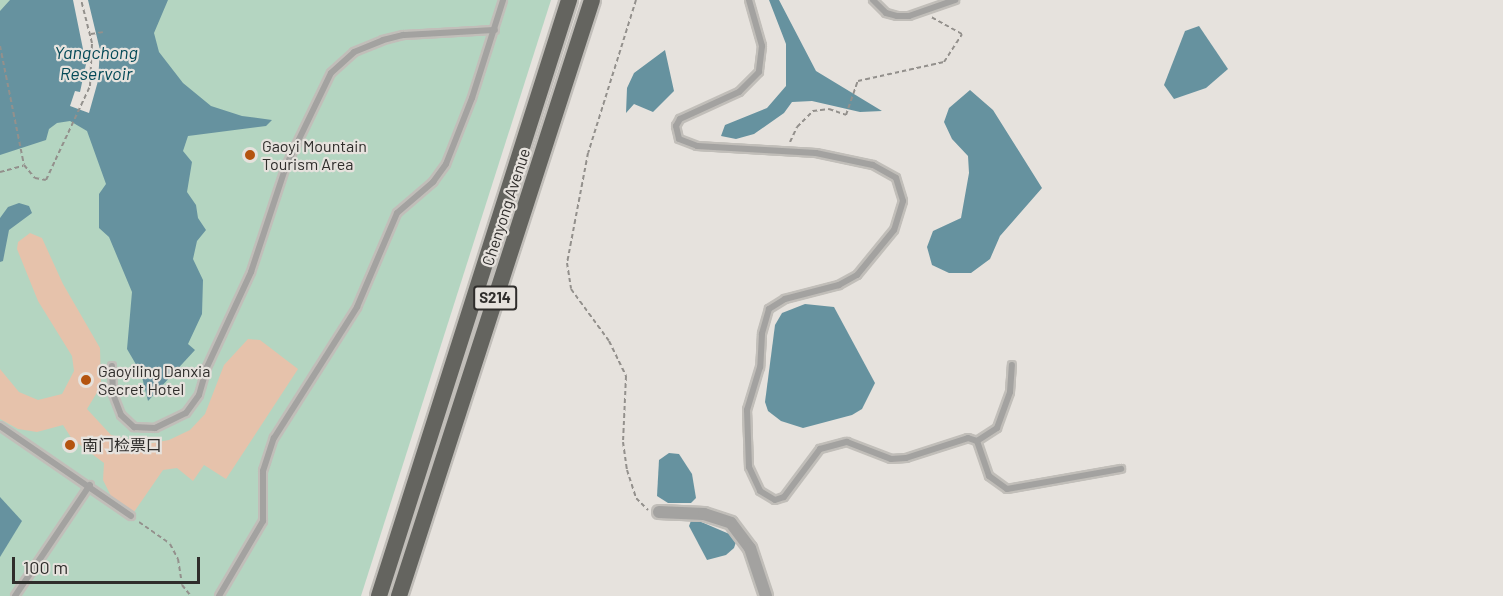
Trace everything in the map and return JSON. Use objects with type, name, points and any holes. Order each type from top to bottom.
[{"type":"highway","name":"Chenyong Avenue","points":[[379,596],[568,0]]},
{"type":"highway","name":"Chenyong Avenue","points":[[399,596],[592,0]]},
{"type":"street","points":[[659,512],[704,514],[731,524],[750,548],[766,596]]},
{"type":"lane","points":[[219,596],[263,521],[263,471],[274,438],[357,307],[397,213],[433,182],[446,164],[495,30],[503,0]]},
{"type":"lane","points":[[749,0],[762,46],[759,72],[739,92],[686,115],[676,126],[679,139],[697,146],[816,153],[887,171],[896,178],[903,201],[894,230],[857,275],[839,285],[785,299],[769,309],[762,334],[760,367],[747,410],[747,443],[753,482],[767,497],[784,497],[815,455],[834,443],[847,442],[891,459],[906,458],[961,438],[977,441],[997,428],[1010,392],[1012,365]]},
{"type":"lane","points":[[873,0],[886,13],[897,16],[925,11],[955,0]]},
{"type":"lane","points":[[112,366],[113,394],[121,415],[134,427],[155,428],[186,413],[200,395],[207,367],[251,272],[286,166],[331,73],[354,52],[383,40],[403,35],[495,30]]},
{"type":"lane","points":[[0,426],[90,485],[131,516]]},
{"type":"lane","points":[[977,441],[984,470],[994,482],[1007,489],[1121,469]]},
{"type":"lane","points":[[15,596],[90,485]]},
{"type":"path","points":[[0,46],[24,165],[35,178],[46,180],[77,120],[93,65],[90,35],[81,0]]},
{"type":"path","points":[[636,0],[588,153],[567,270],[571,289],[609,342],[626,376],[622,442],[631,487],[642,507],[659,512]]},
{"type":"path","points":[[786,150],[797,127],[813,111],[822,108],[846,115],[858,81],[944,62],[962,34],[938,23],[925,11]]},
{"type":"path","points":[[90,35],[103,32]]},
{"type":"path","points":[[0,172],[24,165]]},
{"type":"path","points":[[131,516],[170,543],[178,559],[182,585],[191,596]]},
{"type":"green space","name":"Gaoyi Mountain Tourism Area","points":[[0,0],[551,0],[361,596],[0,596]]},
{"type":"water","name":"Yangchong Reservoir","points":[[10,0],[168,0],[154,33],[159,52],[183,83],[211,106],[242,116],[272,120],[266,126],[188,136],[183,151],[192,162],[187,192],[196,205],[198,218],[206,230],[197,241],[193,259],[203,280],[202,314],[188,344],[195,350],[148,401],[141,373],[127,349],[132,292],[109,237],[99,228],[99,194],[106,184],[87,131],[70,121],[57,123],[49,129],[46,140],[0,155],[0,11]]},
{"type":"water","points":[[769,0],[779,0],[816,71],[882,111],[860,112],[812,101],[792,102],[784,113],[754,134],[736,139],[721,136],[725,125],[767,108],[786,86],[786,44]]},
{"type":"water","points":[[1199,26],[1228,69],[1206,88],[1174,99],[1164,85],[1185,31]]},
{"type":"water","points":[[665,50],[674,91],[653,112],[634,104],[626,113],[627,88],[634,73]]},
{"type":"water","points":[[970,90],[993,110],[1042,188],[1000,236],[990,259],[971,273],[949,273],[932,265],[927,247],[933,231],[961,218],[969,173],[968,156],[952,139],[944,122],[949,108]]},
{"type":"water","points":[[19,203],[29,206],[32,213],[9,230],[3,261],[0,262],[0,218],[8,207]]},
{"type":"water","points":[[805,304],[834,307],[875,383],[862,409],[852,415],[803,428],[781,421],[768,411],[765,402],[775,325],[782,313]]},
{"type":"water","points":[[669,453],[679,454],[692,474],[696,498],[691,503],[668,503],[657,496],[659,460]]},
{"type":"water","points":[[0,497],[22,521],[0,557]]},
{"type":"water","points":[[692,518],[734,536],[737,539],[734,548],[726,555],[707,560],[689,526]]},
{"type":"pier","points":[[73,0],[88,0],[100,50],[98,81],[89,113],[70,106],[75,91],[80,92],[86,64]]},
{"type":"building","points":[[30,233],[42,238],[63,284],[100,348],[101,386],[87,409],[111,435],[147,444],[169,440],[190,430],[205,414],[224,365],[248,339],[260,340],[298,369],[226,479],[204,465],[193,481],[177,468],[163,470],[134,512],[111,496],[103,480],[104,463],[72,439],[63,425],[37,432],[18,429],[0,419],[0,369],[19,392],[38,400],[62,394],[74,371],[72,356],[38,301],[17,249],[18,242]]},
{"type":"place","name":"Gaoyi Mountain Tourism Area","points":[[250,155]]},
{"type":"place","name":"Gaoyiling Danxia Secret Hotel","points":[[86,380]]},
{"type":"place","name":"南门检票口","points":[[70,445]]}]
